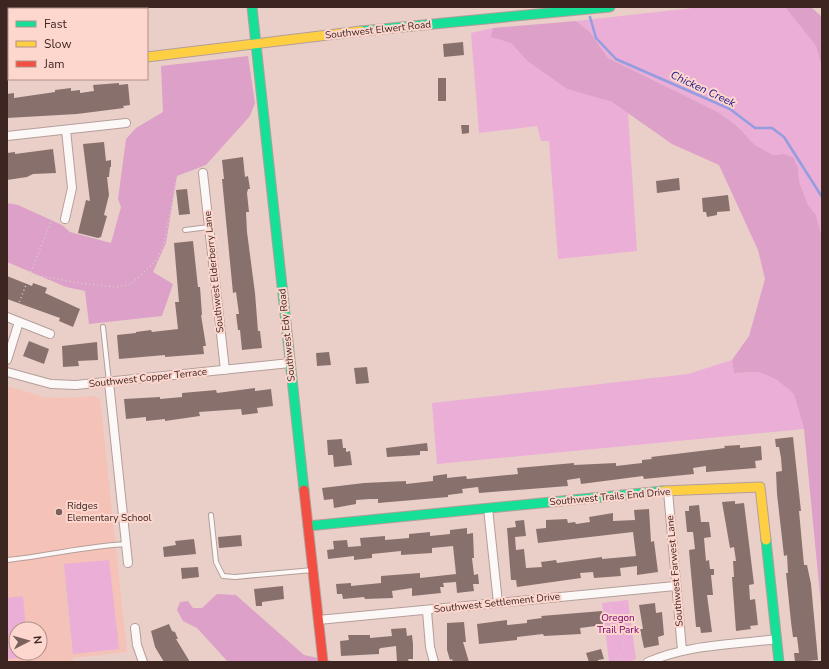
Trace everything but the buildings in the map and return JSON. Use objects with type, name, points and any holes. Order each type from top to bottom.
[{"type":"main road","name":"Southwest Edy Road","points":[[252,7],[323,662]]},
{"type":"main road","name":"Southwest Elwert Road","points":[[148,57],[414,25],[610,7]]},
{"type":"main road","name":"Southwest Trails End Drive","points":[[308,526],[668,491],[760,487],[777,639]]},
{"type":"main road","points":[[777,639],[779,662]]},
{"type":"street","points":[[7,136],[126,123]]},
{"type":"street","points":[[65,219],[72,188],[66,130]]},
{"type":"street","name":"Southwest Elderberry Lane","points":[[200,171],[209,227],[225,370]]},
{"type":"street","points":[[7,360],[13,319],[50,334]]},
{"type":"street","name":"Southwest Copper Terrace","points":[[7,372],[51,384],[109,382],[290,363]]},
{"type":"street","points":[[109,382],[128,563]]},
{"type":"street","name":"Southwest Farwest Lane","points":[[668,491],[675,586],[682,650]]},
{"type":"street","points":[[488,508],[498,603]]},
{"type":"street","name":"Southwest Settlement Drive","points":[[318,620],[675,586]]},
{"type":"street","points":[[426,610],[430,647],[434,662]]},
{"type":"street","points":[[135,628],[142,659]]},
{"type":"street","points":[[648,662],[682,650],[777,639]]},
{"type":"lane","points":[[185,230],[209,227]]},
{"type":"lane","points":[[103,327],[109,382]]},
{"type":"lane","points":[[211,515],[216,562],[223,576],[236,577],[313,570]]},
{"type":"lane","points":[[7,560],[36,557],[68,550],[126,544]]},
{"type":"path","points":[[31,273],[79,284],[115,287],[131,284],[156,262],[164,243],[177,178],[200,171],[225,153],[246,146],[266,142]]},
{"type":"path","points":[[7,195],[15,194],[41,212],[65,219]]},
{"type":"path","points":[[13,319],[53,216]]},
{"type":"path","points":[[62,557],[71,662]]},
{"type":"path","points":[[606,593],[616,621],[614,627],[622,632]]},
{"type":"path","points":[[616,621],[621,624],[624,649],[616,662]]},
{"type":"path","points":[[75,662],[142,659]]},
{"type":"shaded area","points":[[7,7],[19,7],[8,8],[7,37]]},
{"type":"shaded area","points":[[785,7],[811,7],[822,17],[822,68],[816,46]]},
{"type":"shaded area","points":[[576,21],[590,32],[608,58],[718,112],[737,126],[755,145],[773,155],[783,154],[793,157],[798,168],[799,181],[808,205],[816,215],[822,238],[822,616],[804,429],[794,394],[777,380],[759,372],[734,373],[732,360],[749,336],[765,279],[758,250],[719,165],[672,144],[612,102],[567,89],[527,61],[511,43],[491,37],[493,28]]},
{"type":"shaded area","points":[[248,56],[255,103],[250,116],[206,165],[177,176],[166,243],[153,272],[173,284],[162,316],[89,324],[85,291],[66,287],[7,262],[7,203],[18,205],[62,225],[70,232],[111,243],[121,207],[118,199],[126,139],[136,128],[163,112],[161,66]]},
{"type":"shaded area","name":"Ridges Elementary School","points":[[7,386],[44,397],[64,398],[95,396],[100,399],[127,652],[73,658],[73,662],[7,662]]},
{"type":"shaded area","points":[[217,594],[236,595],[304,655],[337,662],[228,662],[197,628],[183,621],[177,610],[180,602],[188,601],[193,608],[202,608]]},
{"type":"green space","points":[[701,7],[785,7],[816,46],[822,68],[822,238],[816,215],[808,205],[799,181],[798,168],[783,154],[773,155],[755,145],[737,126],[718,112],[608,58],[590,32],[576,21]]},
{"type":"green space","points":[[493,28],[492,37],[511,43],[527,61],[567,89],[612,102],[628,113],[637,251],[558,259],[549,141],[541,141],[537,126],[479,133],[471,33]]},
{"type":"green space","points":[[732,360],[734,373],[759,372],[777,380],[794,394],[804,429],[437,464],[432,403],[688,374]]},
{"type":"green space","points":[[109,560],[119,649],[73,654],[64,564]]},
{"type":"green space","points":[[23,596],[25,621],[8,621],[7,659],[7,598]]},
{"type":"green space","name":"Oregon Trail Park","points":[[628,600],[636,659],[629,662],[609,662],[602,603]]},
{"type":"waterway","name":"Chicken Creek","points":[[590,17],[596,38],[616,59],[730,109],[755,128],[772,128],[784,137],[822,197]]},
{"type":"traffic: fast","points":[[252,7],[304,490]]},
{"type":"traffic: fast","points":[[361,31],[610,7]]},
{"type":"traffic: fast","points":[[308,526],[663,491]]},
{"type":"traffic: fast","points":[[766,540],[779,662]]},
{"type":"traffic: slow","points":[[148,57],[361,31]]},
{"type":"traffic: slow","points":[[663,491],[760,487],[766,540]]},
{"type":"traffic: jam","points":[[304,490],[323,662]]},
{"type":"place","name":"Ridges Elementary School","points":[[59,512]]}]
